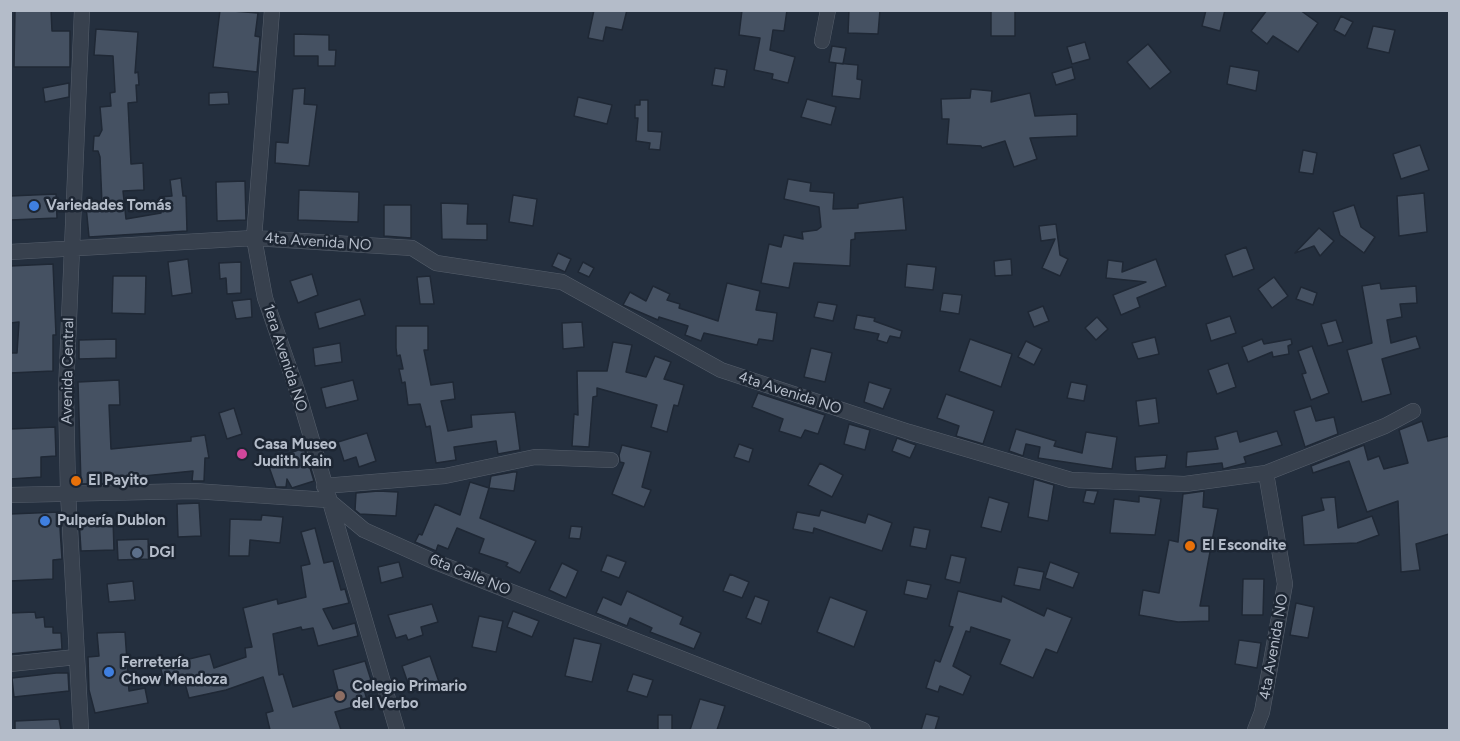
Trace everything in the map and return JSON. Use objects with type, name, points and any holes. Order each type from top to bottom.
[{"type":"street","name":"Avenida Central","points":[[81,730],[68,492],[66,391],[70,248],[82,10]]},
{"type":"street","name":"1era Avenida NO","points":[[272,10],[254,238],[266,298],[299,396],[397,730]]},
{"type":"street","points":[[822,41],[828,10]]},
{"type":"street","name":"4ta Avenida NO","points":[[10,252],[254,238],[412,248],[436,264],[562,282],[721,370],[909,432],[1071,480],[1185,484],[1266,473],[1285,584],[1262,712],[1255,730]]},
{"type":"street","points":[[1266,473],[1385,426],[1413,411]]},
{"type":"street","points":[[10,495],[194,490],[326,493],[445,476],[535,457],[611,460]]},
{"type":"street","name":"6ta Calle NO","points":[[326,493],[364,530],[434,561],[863,730]]},
{"type":"street","points":[[10,664],[76,657]]},
{"type":"building","points":[[15,10],[51,10],[52,31],[70,31],[70,67],[14,67]]},
{"type":"building","points":[[220,10],[258,13],[255,36],[260,37],[257,72],[213,67]]},
{"type":"building","points":[[594,10],[627,10],[622,30],[606,27],[603,41],[588,38]]},
{"type":"building","points":[[742,10],[787,10],[784,31],[773,30],[770,50],[795,57],[788,83],[772,79],[773,74],[754,70],[760,38],[739,35]]},
{"type":"building","points":[[849,10],[880,10],[878,34],[848,33]]},
{"type":"building","points":[[1206,10],[1225,10],[1220,31],[1202,26]]},
{"type":"building","points":[[1267,10],[1300,10],[1318,23],[1298,52],[1273,36],[1267,44],[1251,31]]},
{"type":"building","points":[[991,11],[1015,11],[1015,36],[991,36]]},
{"type":"building","points":[[1341,16],[1353,22],[1345,36],[1334,30]]},
{"type":"building","points":[[1373,26],[1395,30],[1389,53],[1367,48]]},
{"type":"building","points":[[96,29],[138,32],[135,73],[138,72],[139,85],[136,85],[137,102],[128,103],[131,164],[143,163],[144,190],[123,191],[126,219],[161,213],[160,197],[172,196],[170,180],[181,178],[183,196],[186,196],[187,231],[89,237],[86,206],[102,204],[100,157],[98,151],[93,151],[94,136],[99,136],[102,130],[100,107],[111,106],[110,93],[115,92],[113,56],[94,55]]},
{"type":"building","points":[[294,34],[329,35],[329,50],[336,50],[335,66],[318,66],[318,56],[294,56]]},
{"type":"building","points":[[1085,42],[1090,59],[1072,64],[1067,47]]},
{"type":"building","points":[[1148,44],[1171,72],[1150,89],[1127,62]]},
{"type":"building","points":[[832,46],[846,48],[843,64],[829,62]]},
{"type":"building","points":[[836,63],[858,65],[857,79],[862,80],[860,99],[832,96]]},
{"type":"building","points":[[1230,66],[1259,71],[1256,91],[1227,84]]},
{"type":"building","points":[[1072,67],[1075,79],[1056,85],[1052,73]]},
{"type":"building","points":[[715,68],[727,70],[724,87],[712,85]]},
{"type":"building","points":[[69,83],[69,97],[45,102],[43,88]]},
{"type":"building","points":[[305,88],[304,104],[317,105],[309,166],[275,163],[276,142],[288,143],[293,89]]},
{"type":"building","points":[[971,89],[992,91],[991,102],[1030,93],[1035,116],[1077,114],[1077,136],[1030,138],[1037,159],[1014,167],[1005,141],[982,148],[981,146],[947,144],[949,119],[942,119],[941,99],[970,98]]},
{"type":"building","points":[[228,92],[229,104],[209,105],[209,93]]},
{"type":"building","points":[[578,97],[612,105],[607,124],[574,116]]},
{"type":"building","points":[[807,99],[836,107],[831,125],[801,117]]},
{"type":"building","points":[[640,100],[648,100],[648,131],[662,132],[660,150],[649,149],[650,143],[636,141],[638,118],[635,118],[635,105],[640,105]]},
{"type":"building","points":[[1420,145],[1429,170],[1401,179],[1393,154]]},
{"type":"building","points":[[1303,150],[1317,153],[1313,174],[1299,172]]},
{"type":"building","points":[[788,179],[811,183],[810,191],[834,193],[833,209],[858,208],[858,204],[903,197],[906,230],[855,233],[855,239],[851,240],[850,266],[794,263],[789,288],[761,283],[769,244],[781,247],[784,235],[803,239],[802,232],[817,230],[821,227],[819,207],[784,199]]},
{"type":"building","points":[[245,181],[246,220],[217,221],[216,182]]},
{"type":"building","points":[[299,190],[359,192],[358,222],[298,220]]},
{"type":"building","points":[[1424,193],[1427,232],[1399,236],[1397,196]]},
{"type":"building","points":[[56,194],[57,218],[11,220],[10,196]]},
{"type":"building","points":[[513,195],[537,199],[533,226],[509,222]]},
{"type":"building","points":[[441,203],[468,204],[467,224],[487,224],[487,240],[442,239]]},
{"type":"building","points":[[384,205],[411,205],[411,238],[384,236]]},
{"type":"building","points":[[1354,205],[1361,227],[1375,237],[1364,253],[1340,235],[1333,212]]},
{"type":"building","points":[[1056,224],[1060,255],[1068,259],[1060,276],[1042,268],[1055,239],[1041,241],[1039,226]]},
{"type":"building","points":[[1319,228],[1334,241],[1320,256],[1314,246],[1295,253]]},
{"type":"building","points":[[1246,247],[1254,269],[1233,277],[1225,255]]},
{"type":"building","points":[[558,253],[571,259],[565,272],[552,266]]},
{"type":"building","points":[[188,259],[192,293],[172,296],[168,262]]},
{"type":"building","points":[[1011,259],[1012,275],[995,276],[994,261]]},
{"type":"building","points":[[1156,259],[1166,286],[1137,298],[1140,307],[1121,315],[1113,295],[1146,282],[1106,278],[1108,260],[1123,262],[1122,272]]},
{"type":"building","points":[[241,262],[241,293],[227,294],[226,278],[220,279],[219,263]]},
{"type":"building","points":[[583,262],[594,268],[589,277],[578,272]]},
{"type":"building","points":[[53,264],[56,335],[53,335],[53,371],[10,373],[10,353],[17,353],[19,322],[10,323],[10,266]]},
{"type":"building","points":[[907,264],[936,267],[933,290],[905,287]]},
{"type":"building","points":[[312,274],[318,295],[298,303],[290,281]]},
{"type":"building","points":[[113,276],[146,276],[145,314],[112,313]]},
{"type":"building","points":[[430,276],[434,304],[420,304],[417,277]]},
{"type":"building","points":[[1274,277],[1288,296],[1272,308],[1258,289]]},
{"type":"building","points":[[727,283],[760,291],[756,310],[777,313],[773,341],[759,339],[757,345],[704,333],[701,341],[685,335],[688,326],[659,317],[658,320],[623,305],[630,292],[646,301],[653,286],[670,294],[667,300],[680,304],[679,308],[718,321]]},
{"type":"building","points":[[1380,283],[1381,289],[1416,286],[1417,303],[1400,304],[1402,317],[1387,320],[1391,343],[1416,336],[1420,348],[1382,359],[1391,394],[1362,402],[1347,350],[1372,343],[1362,286]]},
{"type":"building","points":[[1301,287],[1317,293],[1313,305],[1296,299]]},
{"type":"building","points":[[943,293],[962,295],[959,314],[940,311]]},
{"type":"building","points":[[251,299],[252,317],[236,319],[232,301]]},
{"type":"building","points":[[360,299],[365,315],[319,329],[315,313]]},
{"type":"building","points":[[818,302],[837,305],[833,321],[814,317]]},
{"type":"building","points":[[1043,306],[1049,321],[1034,327],[1028,312]]},
{"type":"building","points":[[857,315],[875,318],[874,321],[902,331],[900,338],[890,336],[887,343],[877,340],[879,334],[854,329]]},
{"type":"building","points":[[1230,316],[1236,333],[1211,341],[1206,324]]},
{"type":"building","points":[[1097,317],[1108,329],[1096,340],[1085,328]]},
{"type":"building","points":[[1336,320],[1343,342],[1328,346],[1321,324]]},
{"type":"building","points":[[582,322],[584,347],[563,349],[562,323]]},
{"type":"building","points":[[396,326],[428,326],[428,350],[424,350],[431,385],[453,382],[455,399],[441,401],[448,431],[472,427],[471,415],[515,412],[520,450],[498,454],[496,441],[454,447],[456,460],[436,463],[430,426],[426,427],[420,404],[408,405],[405,382],[402,383],[399,369],[403,369],[400,355],[397,356]]},
{"type":"building","points":[[1155,337],[1159,354],[1138,359],[1132,343]]},
{"type":"building","points":[[116,339],[116,358],[79,359],[79,340]]},
{"type":"building","points":[[970,339],[1012,354],[1001,387],[959,371]]},
{"type":"building","points":[[1262,339],[1264,344],[1291,339],[1292,344],[1288,346],[1289,354],[1273,357],[1272,352],[1248,362],[1242,347]]},
{"type":"building","points":[[1026,341],[1042,349],[1034,365],[1018,357]]},
{"type":"building","points":[[613,342],[632,345],[626,372],[646,377],[655,356],[671,362],[664,379],[684,385],[678,406],[674,405],[667,432],[651,427],[657,405],[597,388],[597,396],[593,397],[589,447],[572,446],[574,414],[578,415],[577,371],[607,371]]},
{"type":"building","points":[[340,343],[342,362],[315,366],[313,348]]},
{"type":"building","points":[[1312,346],[1329,393],[1311,400],[1302,374],[1306,373],[1298,351]]},
{"type":"building","points":[[811,348],[832,353],[825,382],[804,377]]},
{"type":"building","points":[[1228,363],[1236,387],[1217,394],[1208,370]]},
{"type":"building","points":[[119,380],[120,405],[109,405],[111,449],[191,441],[191,437],[205,435],[209,458],[205,458],[204,481],[192,481],[193,471],[134,477],[134,483],[81,484],[78,382]]},
{"type":"building","points":[[353,380],[358,400],[326,408],[321,388]]},
{"type":"building","points":[[869,382],[891,389],[883,409],[864,402]]},
{"type":"building","points":[[1071,382],[1087,385],[1084,401],[1067,398]]},
{"type":"building","points":[[758,393],[825,415],[818,434],[805,430],[801,438],[779,431],[783,419],[752,407]]},
{"type":"building","points":[[946,394],[994,411],[983,444],[956,436],[959,426],[937,418]]},
{"type":"building","points":[[1156,398],[1159,423],[1139,426],[1136,401]]},
{"type":"building","points":[[1311,406],[1316,421],[1334,417],[1338,434],[1305,447],[1294,411]]},
{"type":"building","points":[[234,408],[242,434],[227,439],[219,413]]},
{"type":"building","points":[[1422,421],[1428,441],[1449,436],[1449,534],[1416,544],[1420,570],[1401,572],[1398,501],[1367,512],[1349,461],[1313,473],[1311,466],[1364,445],[1368,460],[1379,456],[1384,469],[1408,463],[1399,430]]},
{"type":"building","points":[[849,424],[870,430],[865,450],[844,444]]},
{"type":"building","points":[[55,427],[56,456],[41,457],[41,477],[10,479],[10,429]]},
{"type":"building","points":[[1016,429],[1056,441],[1054,446],[1082,453],[1086,432],[1117,437],[1112,469],[1038,458],[1040,447],[1026,444],[1023,456],[1009,451]]},
{"type":"building","points":[[1237,431],[1240,442],[1277,431],[1282,445],[1244,457],[1246,463],[1223,469],[1222,463],[1186,467],[1187,452],[1218,449],[1215,437]]},
{"type":"building","points":[[367,433],[376,461],[359,467],[356,457],[344,461],[338,442]]},
{"type":"building","points":[[897,438],[916,445],[910,458],[892,451]]},
{"type":"building","points":[[739,444],[753,449],[749,462],[734,457]]},
{"type":"building","points":[[622,445],[651,452],[642,487],[651,490],[644,507],[612,494],[624,463],[620,462],[619,455]]},
{"type":"building","points":[[304,448],[314,481],[292,488],[287,479],[286,487],[276,487],[267,461]]},
{"type":"building","points":[[1167,455],[1165,468],[1136,471],[1135,457]]},
{"type":"building","points":[[820,463],[843,475],[832,497],[808,485]]},
{"type":"building","points":[[517,472],[514,491],[489,488],[491,476]]},
{"type":"building","points":[[1034,479],[1054,485],[1048,521],[1028,517]]},
{"type":"building","points":[[470,482],[489,488],[480,518],[536,541],[520,573],[506,566],[508,563],[479,553],[484,539],[457,528],[448,549],[438,545],[436,551],[415,542],[419,534],[422,535],[435,504],[460,515]]},
{"type":"building","points":[[1086,490],[1098,491],[1094,504],[1083,502]]},
{"type":"building","points":[[1204,491],[1203,507],[1218,509],[1200,606],[1209,606],[1209,621],[1178,622],[1139,615],[1143,590],[1159,593],[1169,540],[1178,542],[1183,494]]},
{"type":"building","points":[[398,492],[396,516],[360,514],[355,510],[356,493]]},
{"type":"building","points":[[1139,496],[1161,499],[1155,535],[1110,533],[1114,499],[1139,502]]},
{"type":"building","points":[[989,497],[1009,503],[1001,532],[981,527]]},
{"type":"building","points":[[1335,497],[1338,528],[1372,516],[1379,535],[1357,543],[1304,545],[1302,516],[1324,510],[1321,498]]},
{"type":"building","points":[[199,503],[201,536],[178,537],[177,504]]},
{"type":"building","points":[[821,510],[865,523],[868,514],[892,523],[882,551],[814,528],[813,533],[793,529],[797,512],[819,516]]},
{"type":"building","points":[[59,512],[62,559],[53,560],[53,579],[10,581],[10,514]]},
{"type":"building","points":[[262,515],[283,517],[280,543],[250,540],[249,556],[229,556],[230,519],[261,520]]},
{"type":"building","points":[[113,518],[114,550],[81,551],[79,519]]},
{"type":"building","points":[[571,526],[582,527],[580,539],[569,538]]},
{"type":"building","points":[[914,527],[930,530],[926,549],[910,546]]},
{"type":"building","points":[[315,528],[324,563],[333,561],[341,590],[345,589],[349,603],[323,609],[333,629],[355,623],[358,636],[318,646],[313,628],[302,630],[301,627],[273,634],[279,675],[283,674],[293,707],[339,694],[333,670],[365,661],[371,680],[362,683],[368,703],[335,712],[341,730],[270,730],[266,713],[273,711],[263,677],[226,690],[189,698],[184,680],[165,685],[160,666],[210,654],[214,668],[246,657],[245,648],[252,647],[243,608],[277,599],[278,604],[306,597],[301,566],[310,564],[301,532]]},
{"type":"building","points":[[148,539],[149,559],[118,560],[117,540]]},
{"type":"building","points":[[607,555],[626,562],[619,578],[601,571]]},
{"type":"building","points":[[951,555],[966,558],[960,583],[945,579]]},
{"type":"building","points":[[399,562],[403,577],[381,583],[378,567]]},
{"type":"building","points":[[1050,562],[1079,573],[1073,588],[1045,578]]},
{"type":"building","points":[[562,563],[578,571],[566,598],[549,590]]},
{"type":"building","points":[[1018,567],[1044,572],[1040,590],[1014,585]]},
{"type":"building","points":[[730,574],[749,582],[742,598],[723,591]]},
{"type":"building","points":[[1243,579],[1264,579],[1263,615],[1242,615]]},
{"type":"building","points":[[907,580],[931,585],[927,599],[904,594]]},
{"type":"building","points":[[133,581],[135,600],[109,602],[107,584]]},
{"type":"building","points":[[627,591],[683,617],[680,624],[701,633],[694,649],[650,632],[652,628],[630,618],[627,626],[596,613],[603,597],[621,605]]},
{"type":"building","points":[[958,591],[1001,602],[1002,596],[1044,616],[1047,608],[1072,618],[1057,653],[1046,649],[1033,678],[1000,664],[1010,640],[971,627],[970,632],[966,631],[953,666],[971,676],[963,695],[940,686],[938,692],[926,688],[935,660],[940,662],[953,627],[949,626]]},
{"type":"building","points":[[755,596],[769,601],[761,624],[746,618]]},
{"type":"building","points":[[830,597],[867,611],[854,647],[817,632]]},
{"type":"building","points":[[1296,603],[1314,607],[1308,638],[1290,635]]},
{"type":"building","points":[[432,604],[438,622],[421,627],[423,635],[408,640],[406,635],[396,638],[388,615]]},
{"type":"building","points":[[513,611],[539,621],[532,637],[507,627]]},
{"type":"building","points":[[35,612],[36,618],[44,617],[45,627],[53,627],[53,633],[61,633],[62,649],[10,654],[10,613]]},
{"type":"building","points":[[479,616],[503,621],[496,652],[472,647]]},
{"type":"building","points":[[125,632],[129,691],[145,688],[148,703],[95,713],[89,690],[88,657],[99,656],[97,633]]},
{"type":"building","points":[[574,638],[601,644],[592,682],[565,676]]},
{"type":"building","points":[[1239,640],[1261,643],[1257,668],[1235,664]]},
{"type":"building","points":[[430,656],[439,682],[411,692],[402,666]]},
{"type":"building","points":[[68,673],[69,691],[14,697],[12,678]]},
{"type":"building","points":[[633,674],[653,680],[647,697],[627,691]]},
{"type":"building","points":[[700,699],[725,706],[717,730],[690,730]]},
{"type":"building","points":[[926,714],[939,717],[935,730],[921,730]]},
{"type":"building","points":[[658,715],[672,715],[672,730],[658,730]]},
{"type":"building","points":[[59,719],[61,730],[15,730],[15,721]]},
{"type":"place","name":"Variedades Tomás","points":[[34,206]]},
{"type":"place","name":"Casa Museo Judith Kain","points":[[242,454]]},
{"type":"place","name":"El Payito","points":[[76,481]]},
{"type":"place","name":"Pulpería Dublon","points":[[45,521]]},
{"type":"place","name":"El Escondite","points":[[1190,546]]},
{"type":"place","name":"DGI","points":[[137,553]]},
{"type":"place","name":"Ferretería Chow Mendoza","points":[[109,672]]},
{"type":"place","name":"Colegio Primario del Verbo","points":[[340,696]]}]
